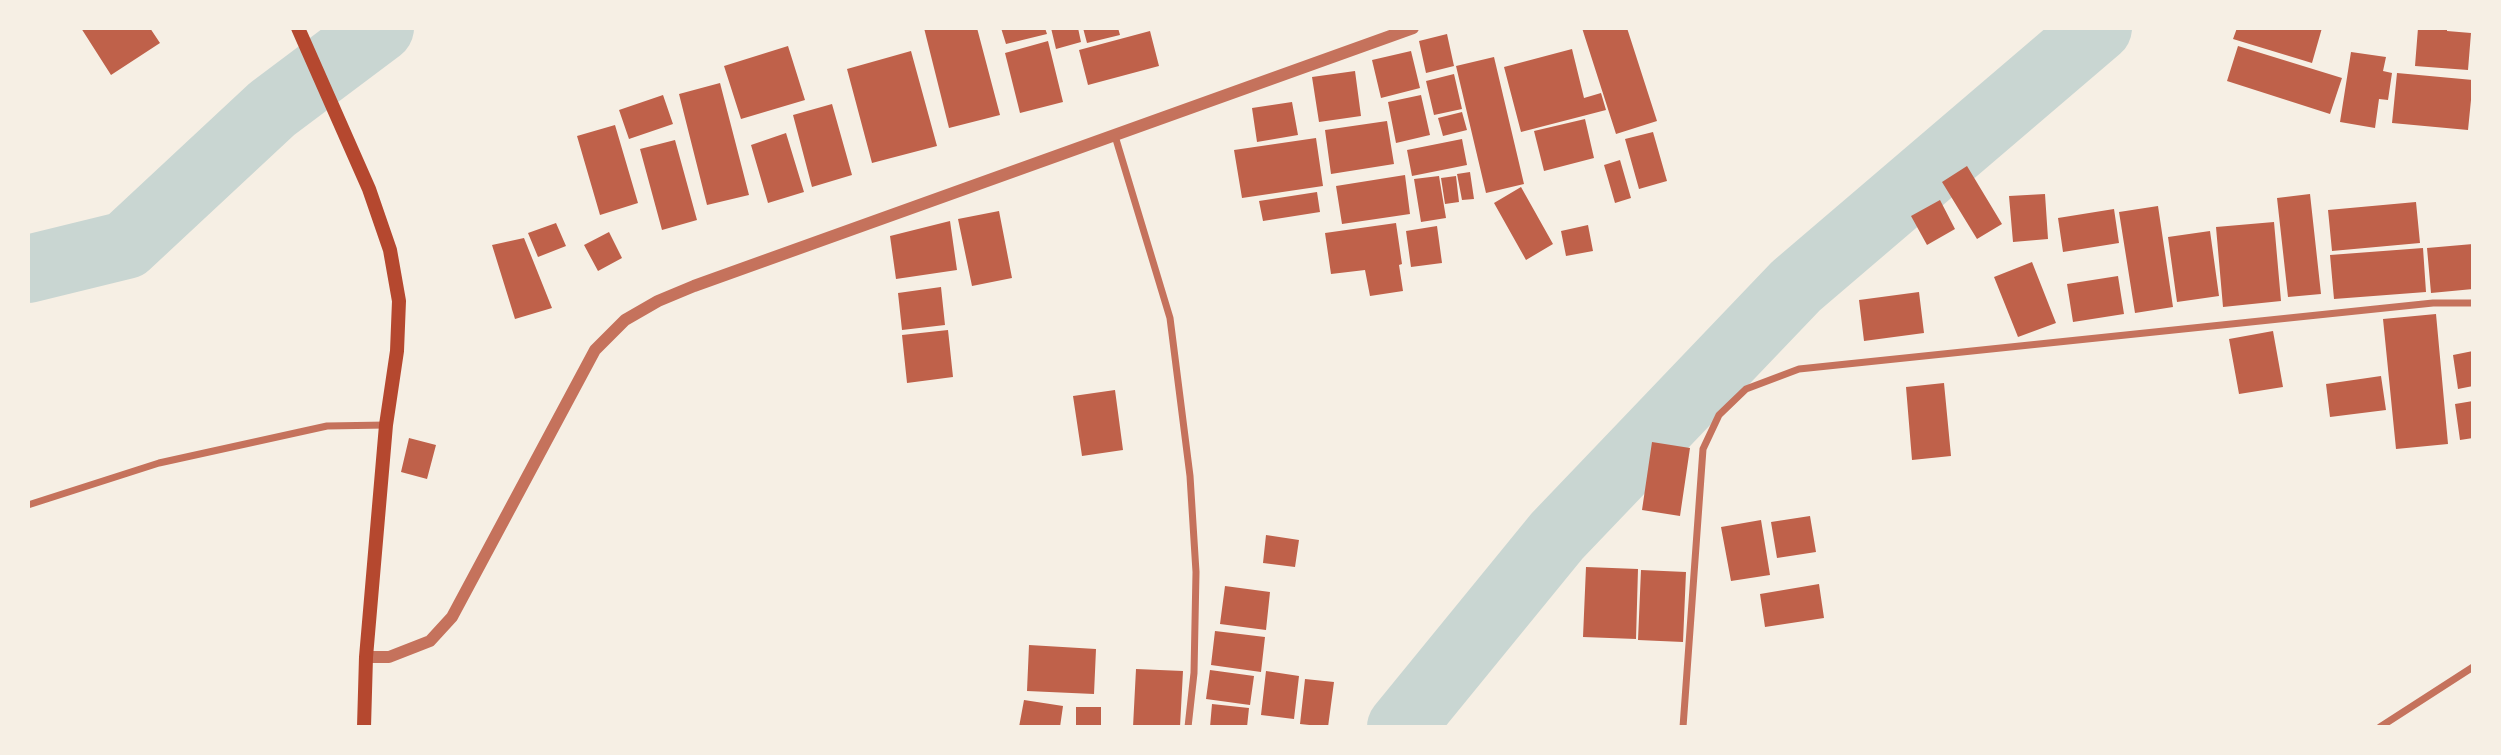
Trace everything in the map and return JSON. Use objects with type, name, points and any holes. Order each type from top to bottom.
[{"type":"main road","points":[[298,28],[369,190],[390,250],[400,301],[397,351],[386,425],[366,657],[365,727]]},
{"type":"street","points":[[366,657],[389,657],[430,641],[452,617],[595,350],[625,320],[658,301],[694,286],[1413,28]]},
{"type":"street","points":[[1115,136],[1170,318],[1190,476],[1196,572],[1194,673],[1188,727]]},
{"type":"street","points":[[1683,727],[1703,449],[1719,415],[1746,389],[1799,369],[2434,303],[2473,303]]},
{"type":"street","points":[[28,505],[159,463],[327,426],[386,425]]},
{"type":"street","points":[[2380,727],[2473,667]]},
{"type":"building","points":[[81,28],[150,28],[160,43],[111,75]]},
{"type":"building","points":[[924,28],[977,28],[1000,115],[949,128]]},
{"type":"building","points":[[1001,28],[1045,28],[1047,34],[1006,44]]},
{"type":"building","points":[[1051,28],[1078,28],[1081,42],[1056,49]]},
{"type":"building","points":[[1083,28],[1118,28],[1120,35],[1087,43]]},
{"type":"building","points":[[1582,28],[1627,28],[1657,121],[1616,134]]},
{"type":"building","points":[[2237,28],[2322,28],[2312,63],[2233,39]]},
{"type":"building","points":[[2418,28],[2447,28],[2447,31],[2471,33],[2468,70],[2415,66]]},
{"type":"building","points":[[1150,31],[1159,66],[1088,85],[1079,50]]},
{"type":"building","points":[[1447,34],[1454,66],[1426,73],[1419,41]]},
{"type":"building","points":[[1048,41],[1063,102],[1020,113],[1005,53]]},
{"type":"building","points":[[788,46],[805,100],[741,119],[724,66]]},
{"type":"building","points":[[2238,46],[2342,78],[2330,114],[2227,81]]},
{"type":"building","points":[[1572,49],[1584,98],[1601,93],[1606,110],[1521,132],[1504,67]]},
{"type":"building","points":[[911,51],[937,146],[872,163],[847,69]]},
{"type":"building","points":[[1411,51],[1420,88],[1381,98],[1372,60]]},
{"type":"building","points":[[2351,52],[2386,57],[2383,71],[2392,73],[2388,100],[2379,99],[2375,128],[2340,122]]},
{"type":"building","points":[[1494,57],[1524,184],[1486,193],[1456,66]]},
{"type":"building","points":[[1355,71],[1361,116],[1319,122],[1312,77]]},
{"type":"building","points":[[2397,73],[2473,80],[2468,130],[2392,123]]},
{"type":"building","points":[[1454,74],[1462,109],[1434,115],[1426,81]]},
{"type":"building","points":[[720,83],[749,195],[707,205],[679,94]]},
{"type":"building","points":[[663,95],[673,124],[629,139],[619,110]]},
{"type":"building","points":[[1421,95],[1430,135],[1396,143],[1388,102]]},
{"type":"building","points":[[1292,102],[1298,135],[1257,142],[1252,108]]},
{"type":"building","points":[[832,104],[852,175],[812,187],[793,115]]},
{"type":"building","points":[[1462,112],[1467,130],[1443,136],[1438,118]]},
{"type":"building","points":[[1585,119],[1594,158],[1544,171],[1534,131]]},
{"type":"building","points":[[1387,121],[1394,164],[1331,174],[1325,130]]},
{"type":"building","points":[[615,125],[638,203],[600,215],[577,136]]},
{"type":"building","points":[[1653,132],[1667,181],[1639,189],[1625,139]]},
{"type":"building","points":[[786,133],[804,192],[768,203],[751,145]]},
{"type":"building","points":[[1316,138],[1323,186],[1242,198],[1234,150]]},
{"type":"building","points":[[1462,139],[1467,165],[1412,176],[1407,150]]},
{"type":"building","points":[[675,140],[697,220],[662,230],[640,149]]},
{"type":"building","points":[[1620,160],[1631,198],[1615,203],[1604,165]]},
{"type":"building","points":[[1967,166],[2002,224],[1977,239],[1942,182]]},
{"type":"building","points":[[1470,172],[1474,199],[1462,200],[1457,174]]},
{"type":"building","points":[[1405,175],[1410,214],[1342,224],[1336,186]]},
{"type":"building","points":[[1439,176],[1446,218],[1421,222],[1414,179]]},
{"type":"building","points":[[1456,176],[1459,202],[1445,204],[1441,178]]},
{"type":"building","points":[[1521,187],[1553,244],[1526,260],[1494,203]]},
{"type":"building","points":[[1317,192],[1320,212],[1263,221],[1259,201]]},
{"type":"building","points":[[2045,194],[2048,239],[2013,242],[2009,196]]},
{"type":"building","points":[[2310,194],[2321,294],[2288,297],[2277,198]]},
{"type":"building","points":[[1940,200],[1955,229],[1927,245],[1911,216]]},
{"type":"building","points":[[2416,202],[2420,243],[2332,251],[2328,210]]},
{"type":"building","points":[[2158,206],[2173,307],[2135,313],[2119,212]]},
{"type":"building","points":[[2114,209],[2119,243],[2063,252],[2058,218]]},
{"type":"building","points":[[999,211],[1012,278],[972,286],[958,219]]},
{"type":"building","points":[[950,221],[957,270],[896,279],[890,236]]},
{"type":"building","points":[[2274,222],[2281,301],[2223,307],[2216,227]]},
{"type":"building","points":[[556,223],[566,246],[538,257],[528,233]]},
{"type":"building","points":[[1396,223],[1403,291],[1370,296],[1365,270],[1331,274],[1325,233]]},
{"type":"building","points":[[1588,225],[1593,251],[1566,256],[1561,231]]},
{"type":"building","points":[[1437,226],[1442,263],[1411,267],[1406,231]]},
{"type":"building","points":[[2210,231],[2219,296],[2177,302],[2168,237]]},
{"type":"building","points":[[609,232],[622,258],[598,271],[584,245]]},
{"type":"building","points":[[524,238],[552,308],[515,319],[492,245]]},
{"type":"building","points":[[2473,244],[2473,289],[2431,293],[2427,248]]},
{"type":"building","points":[[2423,248],[2426,292],[2334,299],[2330,255]]},
{"type":"building","points":[[2032,262],[2056,323],[2018,337],[1994,277]]},
{"type":"building","points":[[2118,276],[2124,314],[2073,322],[2067,284]]},
{"type":"building","points":[[941,287],[945,325],[902,330],[898,293]]},
{"type":"building","points":[[1919,292],[1924,333],[1864,341],[1859,300]]},
{"type":"building","points":[[2436,314],[2448,444],[2396,449],[2383,319]]},
{"type":"building","points":[[948,330],[953,377],[907,383],[902,335]]},
{"type":"building","points":[[2273,331],[2283,387],[2239,394],[2229,339]]},
{"type":"building","points":[[2473,351],[2473,386],[2458,389],[2453,355]]},
{"type":"building","points":[[2381,376],[2386,410],[2330,417],[2326,384]]},
{"type":"building","points":[[1944,383],[1951,456],[1912,460],[1906,387]]},
{"type":"building","points":[[1115,390],[1123,450],[1082,456],[1073,396]]},
{"type":"building","points":[[2473,401],[2473,438],[2460,440],[2455,404]]},
{"type":"building","points":[[409,438],[436,445],[427,479],[401,472]]},
{"type":"building","points":[[1652,442],[1690,448],[1680,516],[1642,510]]},
{"type":"building","points":[[1810,516],[1816,552],[1777,558],[1771,522]]},
{"type":"building","points":[[1761,520],[1770,575],[1731,581],[1721,527]]},
{"type":"building","points":[[1266,535],[1299,540],[1295,567],[1263,563]]},
{"type":"building","points":[[1586,567],[1638,569],[1636,639],[1583,637]]},
{"type":"building","points":[[1641,570],[1686,572],[1683,642],[1638,640]]},
{"type":"building","points":[[1819,584],[1824,618],[1765,627],[1760,594]]},
{"type":"building","points":[[1225,586],[1270,592],[1266,630],[1220,624]]},
{"type":"building","points":[[1215,631],[1265,637],[1261,672],[1211,665]]},
{"type":"building","points":[[1029,645],[1096,649],[1094,694],[1027,691]]},
{"type":"building","points":[[1136,669],[1183,671],[1180,727],[1133,727]]},
{"type":"building","points":[[1210,670],[1254,676],[1250,705],[1206,699]]},
{"type":"building","points":[[1266,671],[1299,676],[1294,719],[1261,715]]},
{"type":"building","points":[[1305,679],[1334,682],[1328,727],[1300,724]]},
{"type":"building","points":[[1024,700],[1063,706],[1060,727],[1019,727]]},
{"type":"building","points":[[1212,704],[1249,708],[1247,727],[1210,727]]},
{"type":"building","points":[[1076,707],[1101,707],[1101,727],[1076,727]]},
{"type":"waterway","points":[[28,269],[126,245],[272,109],[380,28]]},
{"type":"waterway","points":[[1401,727],[1557,536],[1796,286],[2098,28]]}]
